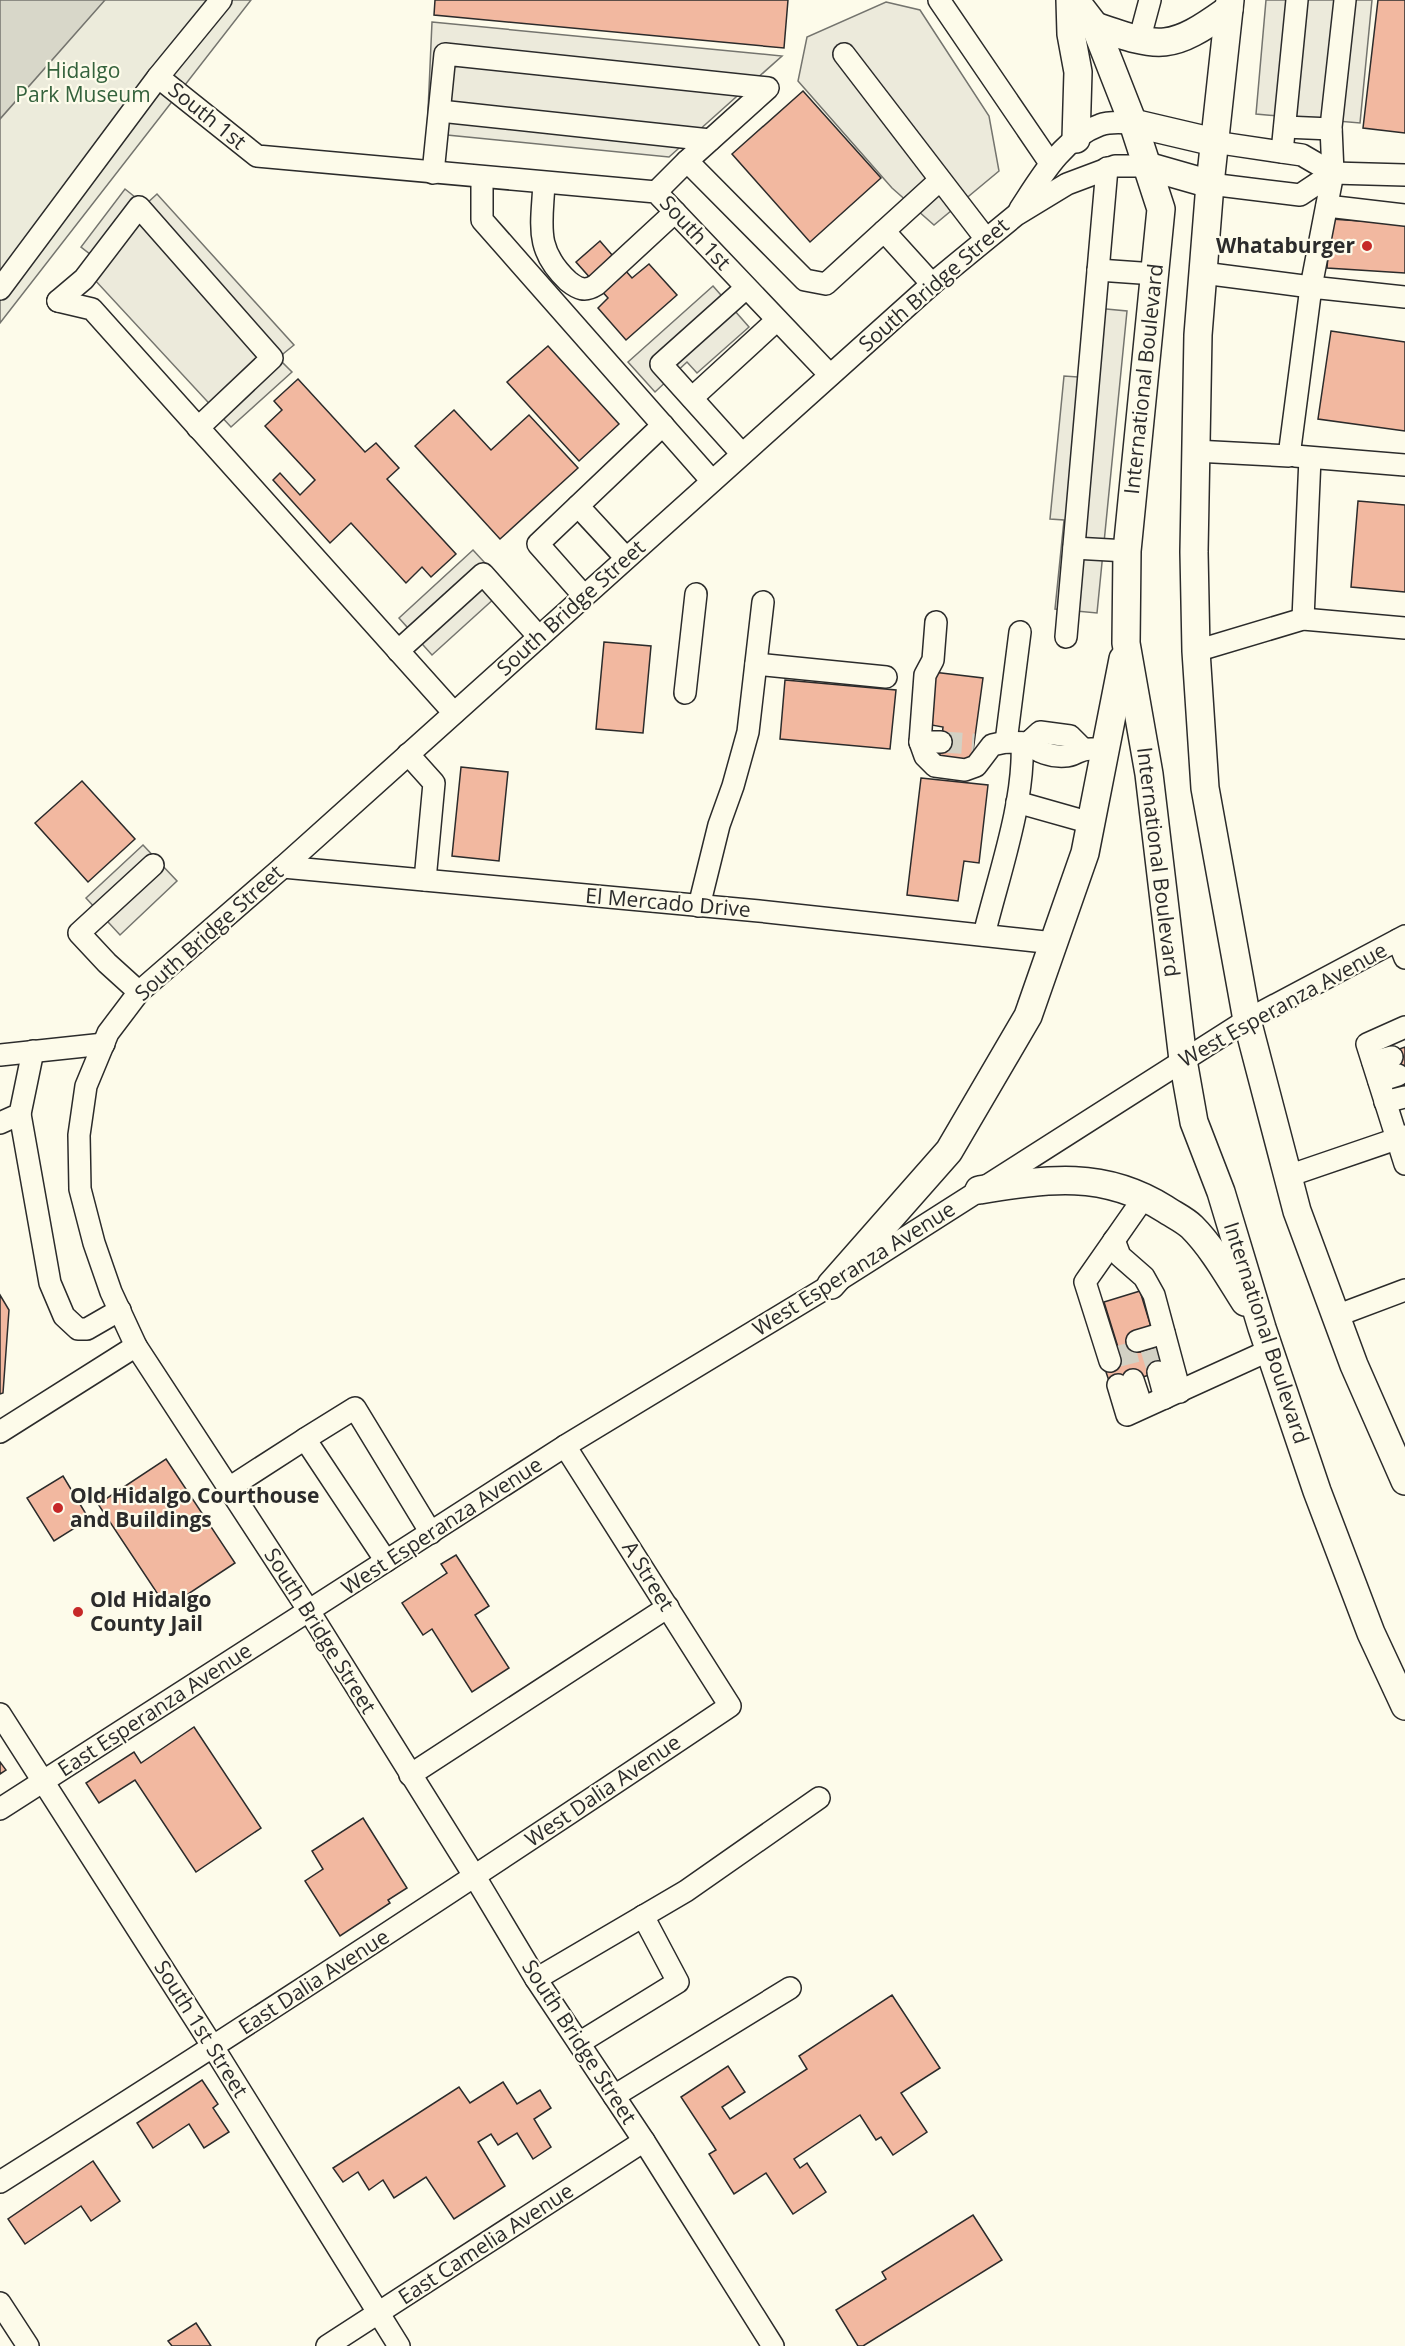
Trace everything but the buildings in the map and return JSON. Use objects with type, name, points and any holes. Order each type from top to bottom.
[{"type":"main road","points":[[1070,0],[1071,34],[1078,72],[1076,139]]},
{"type":"main road","name":"International Boulevard","points":[[1075,0],[1095,26],[1133,123],[1161,209],[1127,551],[1126,643],[1149,774],[1183,1060],[1194,1122],[1221,1192],[1266,1339],[1325,1513],[1371,1633],[1405,1706]]},
{"type":"main road","points":[[1095,26],[1139,41],[1164,44],[1201,29],[1229,4]]},
{"type":"main road","points":[[1229,4],[1210,184],[1198,335],[1194,451],[1196,651],[1204,788],[1247,1020],[1297,1211],[1354,1365],[1405,1481]]},
{"type":"main road","points":[[1133,123],[1214,142]]},
{"type":"main road","points":[[1147,166],[1210,184]]},
{"type":"main road","points":[[831,1285],[949,1151],[1028,1016],[1085,853],[1091,823],[1093,749],[1126,643]]},
{"type":"main road","points":[[979,1190],[1043,1180],[1093,1181],[1145,1196],[1191,1226],[1219,1262],[1266,1339]]},
{"type":"street","points":[[158,77],[222,0]]},
{"type":"street","points":[[939,0],[1050,163]]},
{"type":"street","points":[[1282,152],[1297,0]]},
{"type":"street","points":[[1288,456],[1311,286],[1333,172],[1332,129],[1345,0]]},
{"type":"street","points":[[1139,41],[1151,1]]},
{"type":"street","points":[[433,173],[445,54],[768,88],[656,192]]},
{"type":"street","points":[[844,54],[986,239]]},
{"type":"street","name":"South 1st","points":[[0,289],[158,77],[257,156],[656,192],[830,375]]},
{"type":"street","points":[[440,111],[710,140]]},
{"type":"street","name":"South Bridge Street","points":[[1016,215],[1050,163],[1076,139],[1101,124],[1133,123]]},
{"type":"street","points":[[1285,127],[1332,129]]},
{"type":"street","points":[[1214,142],[1302,155],[1333,172],[1405,175]]},
{"type":"street","points":[[687,161],[805,280],[826,284],[940,180]]},
{"type":"street","name":"South Bridge Street","points":[[773,2346],[644,2142],[537,1979],[476,1877],[309,1611],[136,1346],[94,1243],[80,1189],[79,1135],[86,1086],[108,1033],[139,992],[283,867],[932,284],[1016,215],[1067,184],[1115,165],[1147,166]]},
{"type":"street","points":[[1066,637],[1107,168]]},
{"type":"street","points":[[1210,184],[1300,195],[1333,172]]},
{"type":"street","points":[[482,178],[482,220],[712,481]]},
{"type":"street","points":[[544,183],[542,229],[544,250],[555,268],[578,289],[589,290],[597,285],[675,212]]},
{"type":"street","points":[[1327,206],[1405,215]]},
{"type":"street","points":[[198,428],[272,358],[139,207],[84,279],[58,301],[92,309],[198,428],[398,651],[453,713]]},
{"type":"street","points":[[884,231],[932,284]]},
{"type":"street","points":[[1098,270],[1155,274]]},
{"type":"street","points":[[1203,273],[1405,297]]},
{"type":"street","points":[[742,454],[661,364],[746,288]]},
{"type":"street","points":[[692,398],[777,320]]},
{"type":"street","points":[[584,596],[538,544],[663,425]]},
{"type":"street","points":[[1194,451],[1405,465]]},
{"type":"street","points":[[1303,619],[1310,458]]},
{"type":"street","points":[[578,506],[626,558]]},
{"type":"street","points":[[1074,548],[1127,551]]},
{"type":"street","points":[[398,651],[483,574],[539,637]]},
{"type":"street","points":[[685,693],[696,594]]},
{"type":"street","points":[[699,906],[719,825],[748,732],[763,602]]},
{"type":"street","points":[[1196,651],[1303,619],[1405,628]]},
{"type":"street","points":[[936,622],[933,660],[925,675],[920,742],[925,756],[934,766],[965,770],[976,766],[1005,743],[1020,632]]},
{"type":"street","points":[[756,664],[885,677]]},
{"type":"street","points":[[920,742],[941,742]]},
{"type":"street","points":[[1005,743],[1066,756],[1093,749]]},
{"type":"street","points":[[984,935],[1017,802],[1023,766],[1005,743]]},
{"type":"street","points":[[408,754],[434,783],[424,880]]},
{"type":"street","points":[[1017,802],[1091,823]]},
{"type":"street","points":[[139,992],[106,963],[79,933],[153,865]]},
{"type":"street","name":"El Mercado Drive","points":[[283,867],[699,906],[1054,943]]},
{"type":"street","name":"West Esperanza Avenue","points":[[309,1611],[566,1446],[831,1285],[1247,1020],[1403,945]]},
{"type":"street","points":[[1405,1027],[1368,1044],[1385,1069],[1398,1118],[1405,1164]]},
{"type":"street","points":[[0,1055],[104,1044]]},
{"type":"street","points":[[33,1051],[20,1114],[50,1282],[64,1316],[78,1329],[87,1329],[120,1310]]},
{"type":"street","points":[[0,1123],[20,1114]]},
{"type":"street","points":[[1288,1176],[1398,1118]]},
{"type":"street","points":[[1145,1196],[1085,1282],[1133,1345],[1160,1400]]},
{"type":"street","points":[[1114,1240],[1120,1256],[1144,1277],[1154,1295],[1133,1345]]},
{"type":"street","points":[[1336,1316],[1405,1290]]},
{"type":"street","points":[[1160,1400],[1266,1339]]},
{"type":"street","points":[[0,1432],[136,1346]]},
{"type":"street","points":[[1138,1378],[1160,1400]]},
{"type":"street","points":[[229,1488],[355,1408],[431,1533]]},
{"type":"street","points":[[305,1439],[386,1562]]},
{"type":"street","name":"A Street","points":[[566,1446],[730,1706]]},
{"type":"street","points":[[410,1774],[668,1607]]},
{"type":"street","name":"East Esperanza Avenue","points":[[0,1809],[309,1611]]},
{"type":"street","name":"West Dalia Avenue","points":[[476,1877],[730,1706]]},
{"type":"street","name":"South 1st Street","points":[[0,1714],[213,2048],[399,2346]]},
{"type":"street","points":[[537,1979],[686,1891],[819,1798]]},
{"type":"street","name":"East Dalia Avenue","points":[[0,2182],[213,2048],[476,1877]]},
{"type":"street","points":[[579,2043],[678,1982],[643,1917]]},
{"type":"street","points":[[614,2096],[790,1988]]},
{"type":"street","name":"East Camelia Avenue","points":[[327,2346],[644,2142]]},
{"type":"street","points":[[1,2308],[28,2346]]},
{"type":"green space","name":"Hidalgo Park Museum","points":[[0,0],[251,0],[0,323]]},
{"type":"shaded area","points":[[0,0],[105,0],[0,119]]},
{"type":"shaded area","points":[[1266,0],[1372,0],[1360,123],[1256,114]]},
{"type":"shaded area","points":[[886,2],[920,10],[989,116],[999,171],[934,225],[892,188],[798,81],[807,37]]},
{"type":"shaded area","points":[[432,22],[782,56],[669,157],[427,133]]},
{"type":"shaded area","points":[[125,189],[145,205],[157,194],[294,345],[278,358],[292,372],[231,427],[93,278],[91,255],[81,247]]},
{"type":"shaded area","points":[[713,286],[749,327],[697,373],[687,362],[655,392],[628,362]]},
{"type":"shaded area","points":[[1085,307],[1127,311],[1097,613],[1055,609],[1064,520],[1050,519],[1064,376],[1078,377]]},
{"type":"shaded area","points":[[473,550],[507,587],[432,655],[399,618]]},
{"type":"shaded area","points":[[143,845],[177,881],[120,935],[86,898]]},
{"type":"tunnel","points":[[941,742],[974,744]]},
{"type":"tunnel","points":[[1124,1344],[1133,1380]]},
{"type":"tunnel","points":[[1151,1349],[1158,1372]]},
{"type":"place","name":"Whataburger","points":[[1367,246]]},
{"type":"place","name":"Old Hidalgo Courthouse and Buildings","points":[[58,1508]]},
{"type":"place","name":"Old Hidalgo County Jail","points":[[78,1612]]}]
